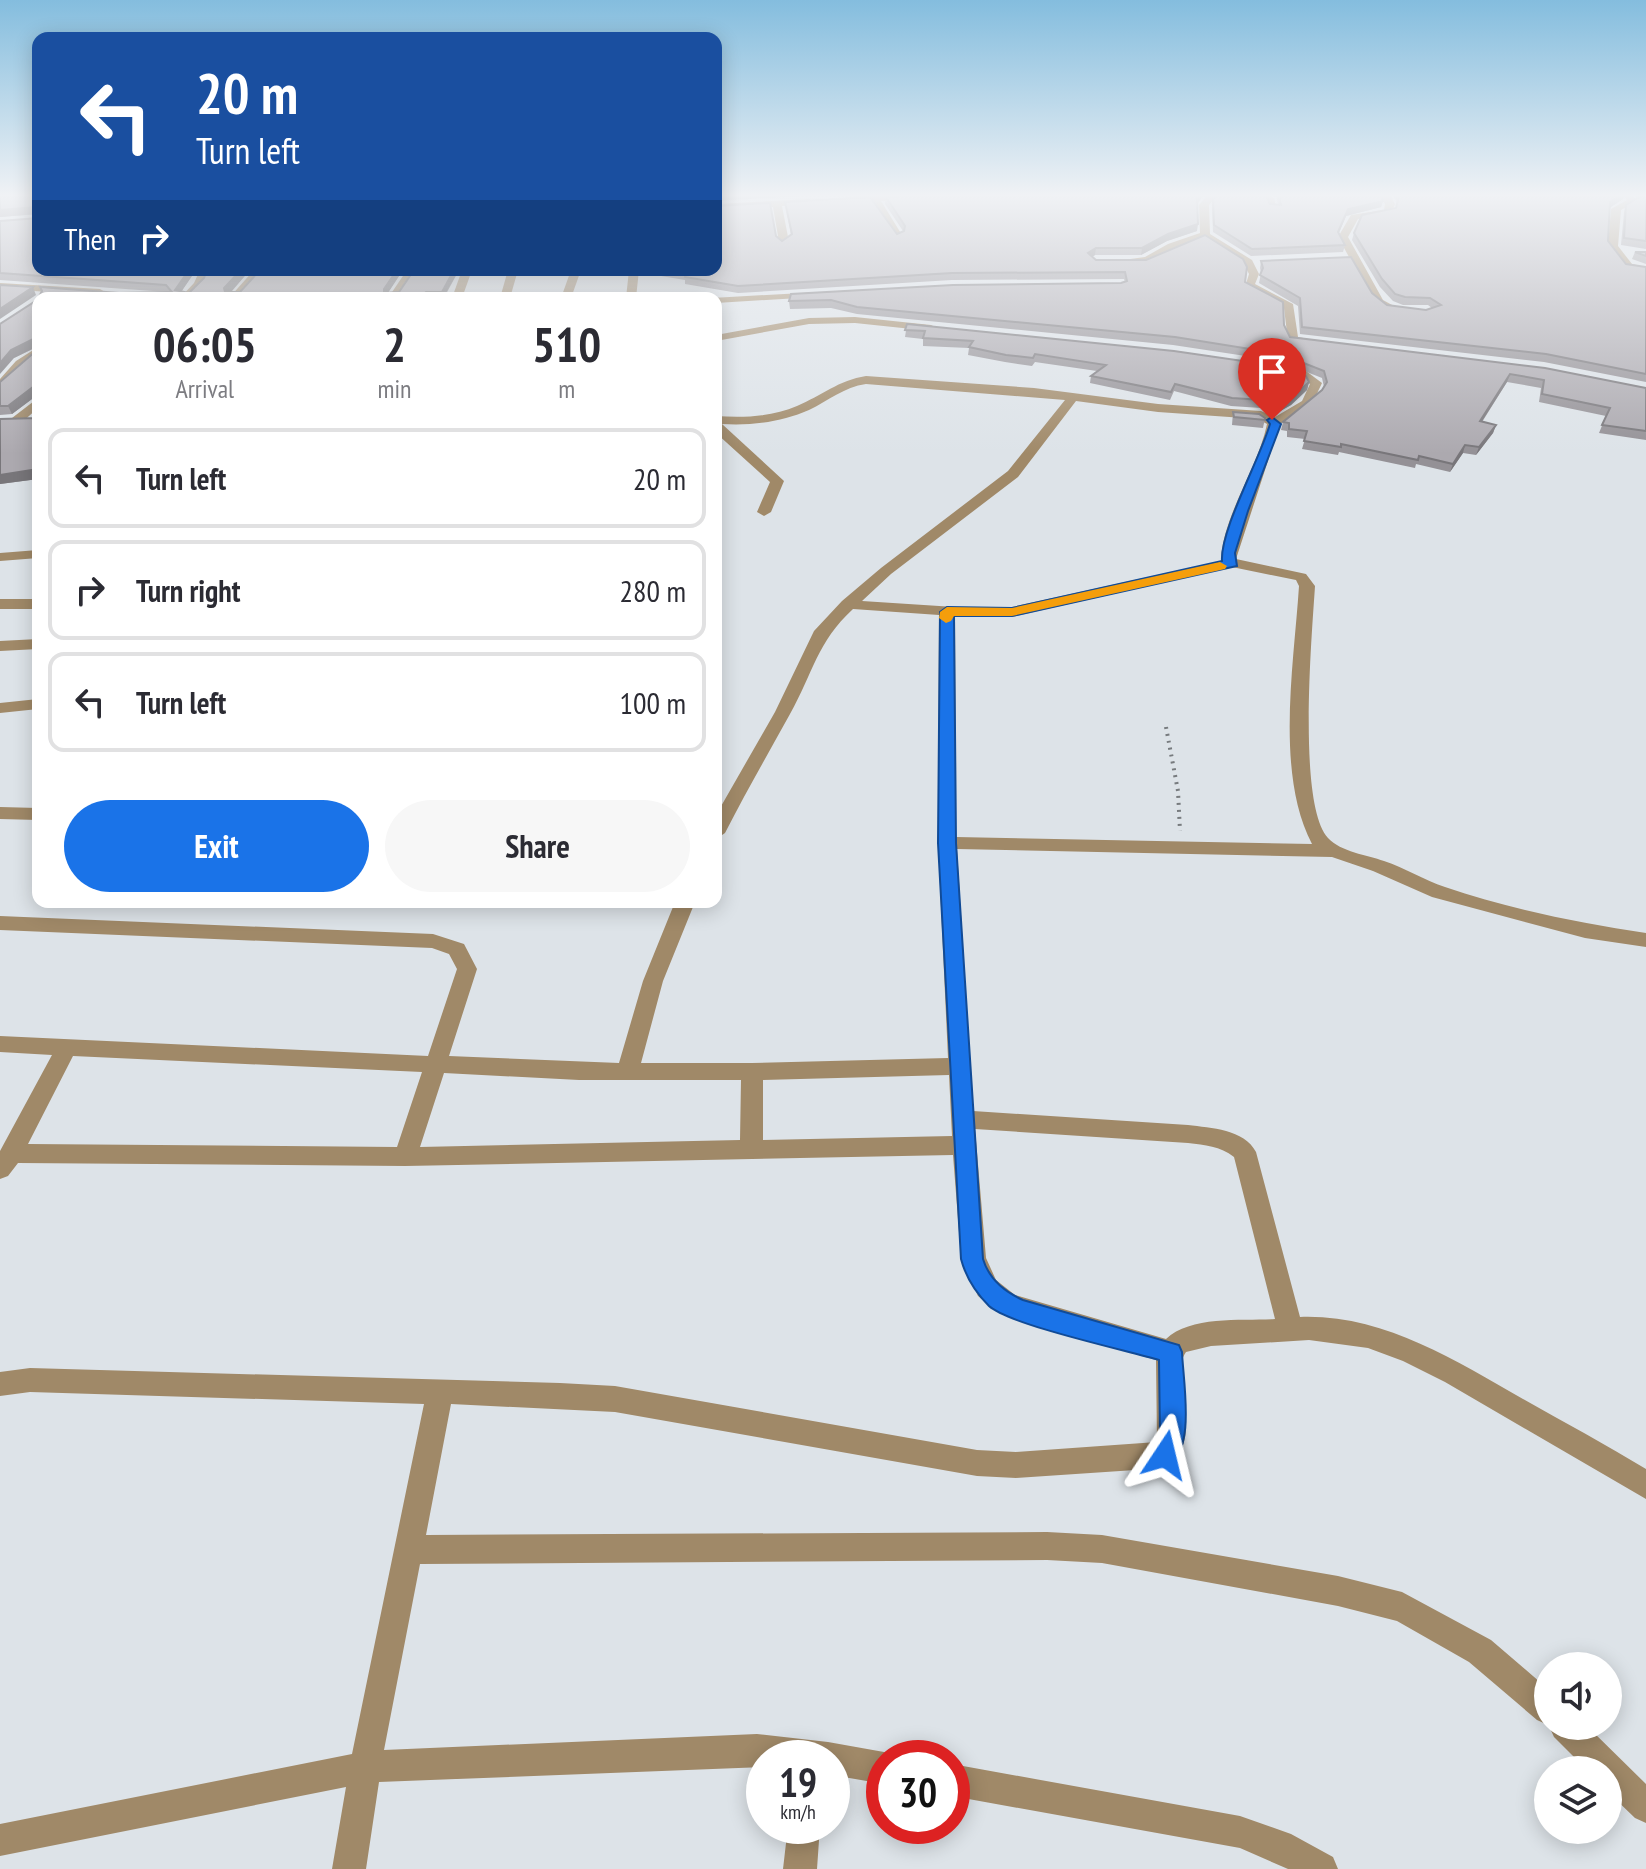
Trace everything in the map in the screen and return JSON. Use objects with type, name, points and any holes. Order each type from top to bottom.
[{"type":"street","points":[[1251,280],[1249,285],[1292,309],[1292,339],[1333,346]]},
{"type":"street","points":[[1368,280],[1382,305],[1404,311]]},
{"type":"street","points":[[0,286],[97,292]]},
{"type":"street","points":[[49,292],[54,288]]},
{"type":"street","points":[[722,300],[832,293]]},
{"type":"street","points":[[722,337],[809,321],[855,320],[941,329]]},
{"type":"street","points":[[0,386],[32,355]]},
{"type":"street","points":[[1251,364],[1302,374],[1316,383],[1316,391],[1302,408],[1274,422]]},
{"type":"street","points":[[722,420],[744,420],[798,410],[834,388],[859,380],[1261,415],[1274,422]]},
{"type":"street","points":[[722,821],[783,712],[820,634],[847,604],[1013,474],[1073,397]]},
{"type":"street","points":[[16,421],[32,407]]},
{"type":"street","points":[[0,421],[32,420]]},
{"type":"street","points":[[1232,563],[1228,560],[1229,553],[1270,442],[1274,422]]},
{"type":"street","points":[[722,431],[777,481],[764,512]]},
{"type":"street","points":[[0,557],[32,554]]},
{"type":"street","points":[[847,604],[947,612],[1012,612],[1232,563],[1306,581],[1298,721],[1302,763],[1314,831],[1319,841],[1334,851],[1439,892],[1606,936],[1646,940]]},
{"type":"street","points":[[0,604],[32,604]]},
{"type":"street","points":[[947,612],[947,843],[972,1259],[976,1274],[999,1300],[1019,1310],[1171,1352]]},
{"type":"street","points":[[0,646],[32,644]]},
{"type":"street","points":[[0,708],[32,705]]},
{"type":"street","points":[[0,813],[32,814]]},
{"type":"street","points":[[947,843],[1334,851]]},
{"type":"street","points":[[628,1071],[653,981],[683,908]]},
{"type":"street","points":[[0,923],[447,943],[457,949],[467,969],[433,1063],[405,1157]]},
{"type":"street","points":[[0,1044],[628,1071],[752,1072],[961,1066]]},
{"type":"street","points":[[67,1047],[6,1161],[405,1157],[751,1147],[965,1145]]},
{"type":"street","points":[[751,1147],[752,1072]]},
{"type":"street","points":[[964,1119],[1188,1134],[1224,1138],[1236,1144],[1244,1152],[1291,1330]]},
{"type":"street","points":[[0,1384],[45,1380],[615,1399],[977,1463],[1016,1465],[1165,1455],[1171,1447],[1173,1434],[1171,1352],[1182,1341],[1225,1333],[1343,1331],[1381,1340],[1432,1361],[1646,1485]]},
{"type":"street","points":[[349,1869],[365,1767],[440,1392]]},
{"type":"street","points":[[409,1550],[1047,1546],[1102,1549],[1338,1591],[1402,1607],[1480,1651],[1534,1697]]},
{"type":"street","points":[[1579,1740],[1646,1807]]},
{"type":"street","points":[[0,1840],[365,1767],[746,1750]]},
{"type":"street","points":[[970,1783],[1240,1832],[1279,1846],[1321,1869]]},
{"type":"street","points":[[800,1869],[802,1844]]},
{"type":"path","points":[[1166,727],[1169,765],[1178,788],[1176,817],[1184,847]]},
{"type":"building","points":[[100,280],[182,280],[175,290],[184,292],[172,292],[166,285]]},
{"type":"building","points":[[202,280],[231,280],[224,288],[225,292],[190,292]]},
{"type":"building","points":[[251,280],[390,280],[384,292],[240,292]]},
{"type":"building","points":[[407,280],[448,280],[442,292],[399,292]]},
{"type":"building","points":[[704,280],[833,280],[738,286]]},
{"type":"building","points":[[1245,280],[1283,302],[1284,325],[1290,337],[1545,368],[1646,388],[1646,431],[1602,425],[1610,408],[1542,394],[1544,380],[1510,374],[1480,421],[1496,425],[1479,447],[1465,445],[1453,464],[1419,456],[1418,460],[1341,444],[1341,447],[1304,441],[1307,431],[1289,429],[1289,423],[1283,422],[1322,390],[1327,382],[1324,371],[1281,354],[1175,337],[857,307],[831,300],[789,301],[791,294],[953,285]]},
{"type":"building","points":[[1269,280],[1365,280],[1372,293],[1387,305],[1426,310],[1441,305],[1430,298],[1395,294],[1383,280],[1646,280],[1646,374],[1546,354],[1302,327],[1300,298]]},
{"type":"building","points":[[0,285],[33,287],[0,309]]},
{"type":"building","points":[[40,287],[106,292],[41,292]]},
{"type":"building","points":[[32,303],[32,340],[11,350],[0,363],[0,324]]},
{"type":"building","points":[[907,324],[1174,351],[1277,366],[1306,376],[1309,382],[1277,406],[1263,400],[1232,398],[1175,384],[1171,392],[1091,376],[1106,365],[1035,354],[1033,358],[1006,355],[969,347],[973,341],[923,338],[925,331],[905,330]]},
{"type":"building","points":[[32,354],[32,388],[8,406],[0,406],[0,382]]},
{"type":"building","points":[[1233,412],[1259,414],[1265,420],[1234,417]]},
{"type":"building","points":[[32,418],[32,470],[0,475],[0,419]]},
{"type":"slow traffic","points":[[946,618],[947,612],[1012,612],[1220,566]]},
{"type":"route","points":[[1165,1455],[1171,1447],[1173,1434],[1169,1371],[1171,1352],[1019,1310],[999,1300],[987,1289],[976,1274],[972,1259],[947,843],[947,612],[1012,612],[1232,563],[1228,560],[1229,553],[1270,442],[1275,424],[1272,420]]}]
